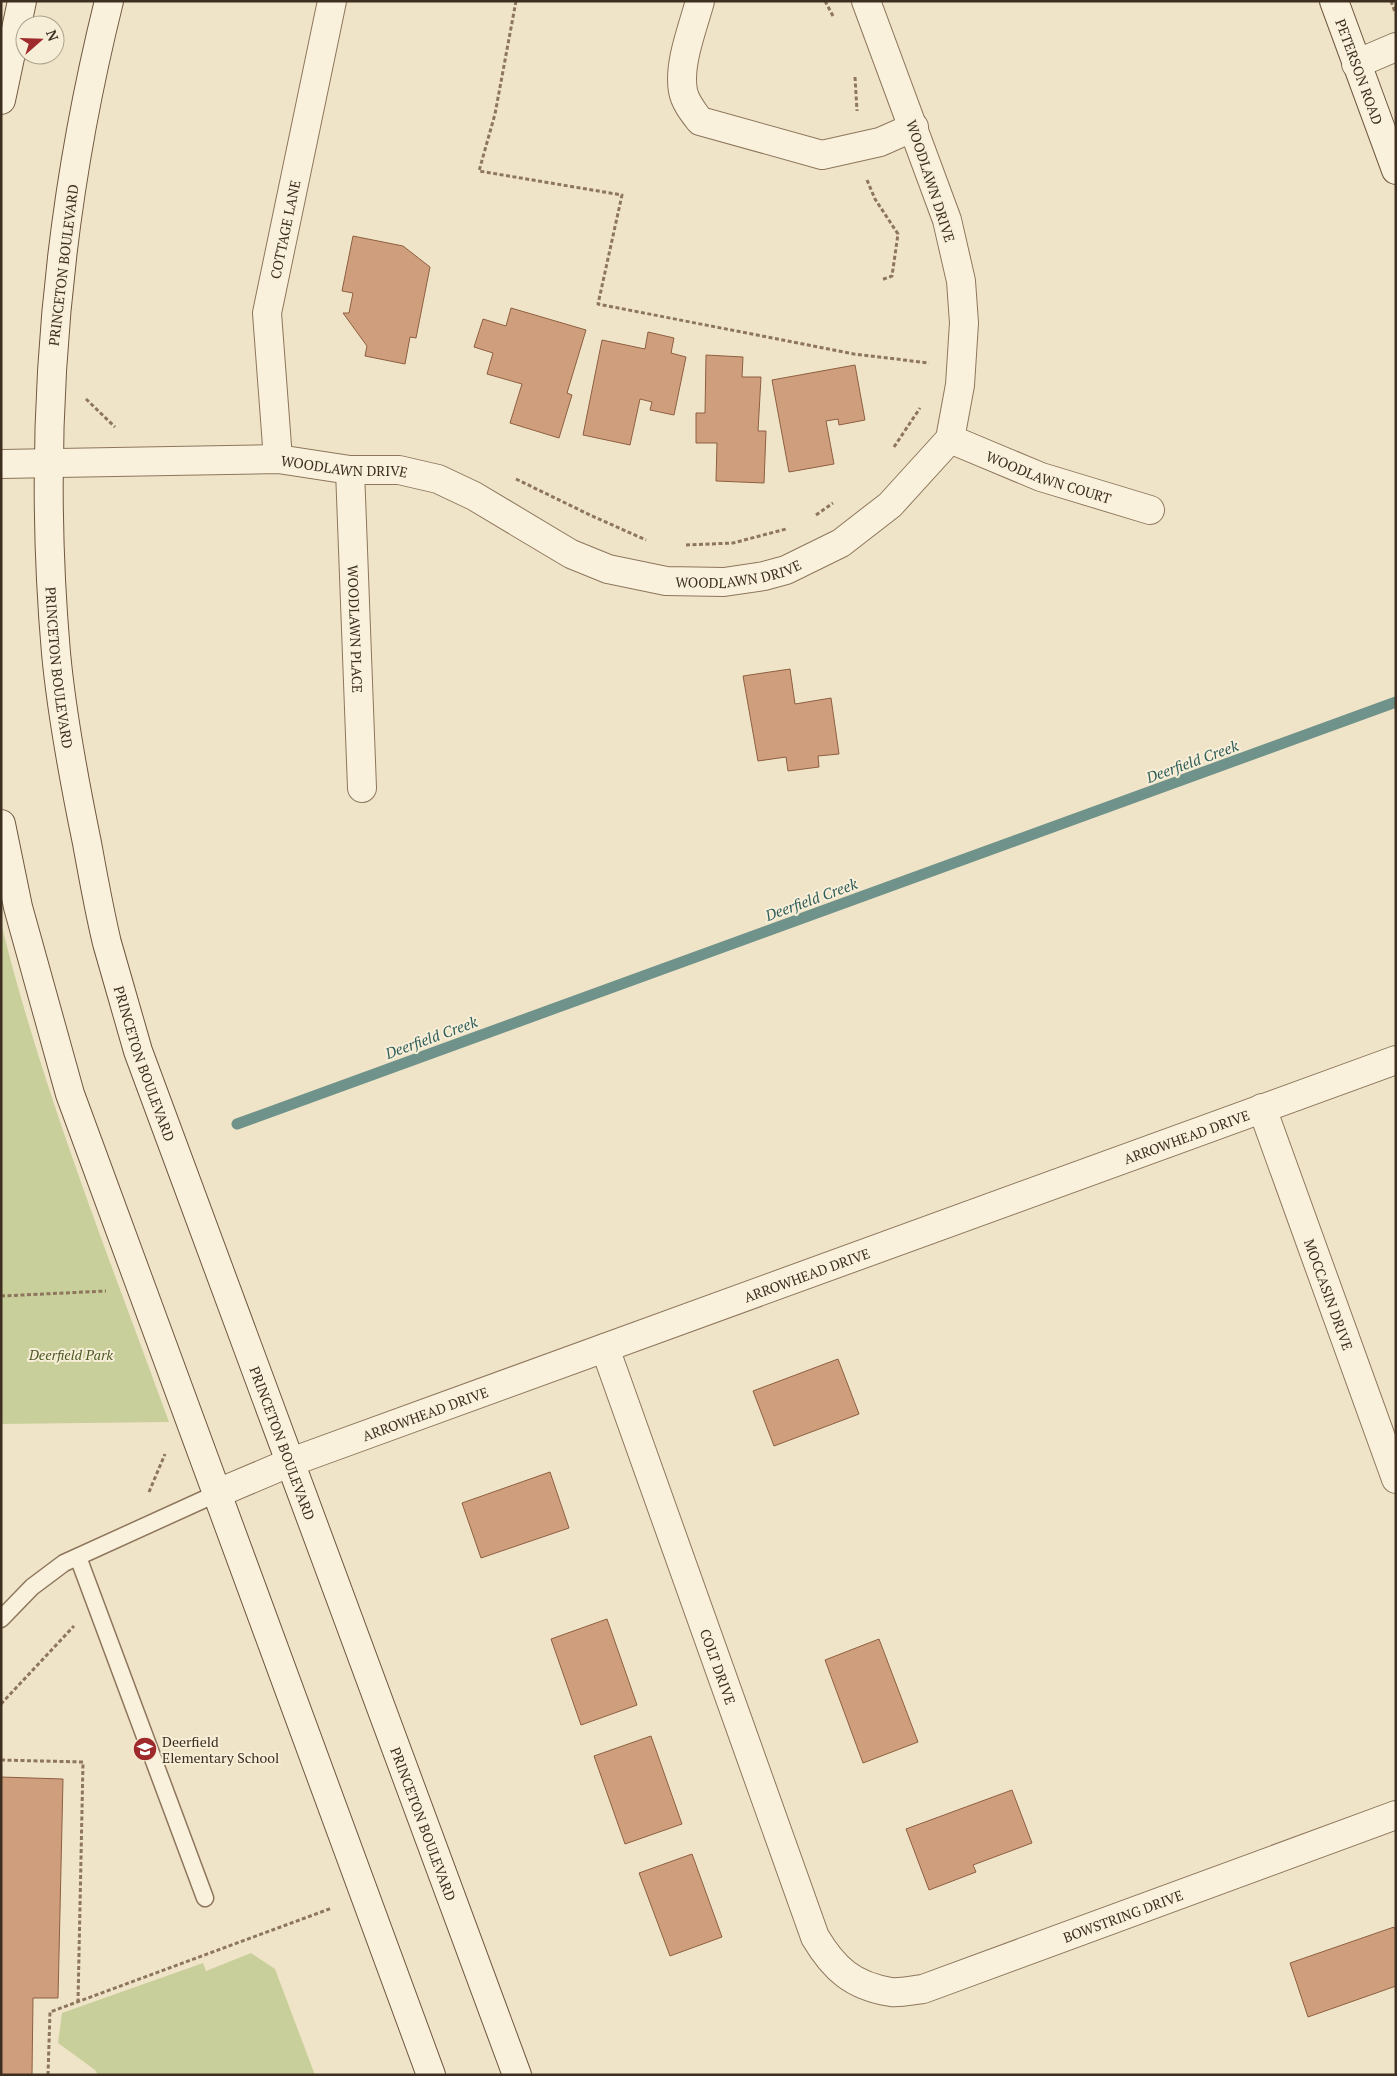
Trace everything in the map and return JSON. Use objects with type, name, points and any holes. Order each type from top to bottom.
[{"type":"street","points":[[1,100],[22,1]]},
{"type":"street","name":"PRINCETON BOULEVARD","points":[[109,1],[83,115],[69,197],[51,364],[48,530],[56,655],[70,758],[106,941],[138,1051],[517,2075]]},
{"type":"street","name":"COTTAGE LANE","points":[[278,459],[267,313],[332,1]]},
{"type":"street","points":[[700,1],[682,68],[683,91],[689,106],[700,121],[822,155],[863,146],[914,127]]},
{"type":"street","name":"WOODLAWN DRIVE","points":[[1,464],[278,459],[350,470],[399,470],[438,480],[474,496],[571,554],[608,568],[666,581],[724,582],[764,576],[786,570],[841,543],[890,505],[950,439],[960,385],[964,323],[961,282],[947,220],[866,1]]},
{"type":"street","name":"PETERSON ROAD","points":[[1334,1],[1396,170]]},
{"type":"street","points":[[1356,64],[1396,47]]},
{"type":"street","name":"WOODLAWN COURT","points":[[950,439],[1041,477],[1150,510]]},
{"type":"street","name":"WOODLAWN PLACE","points":[[350,470],[362,788]]},
{"type":"street","points":[[1,824],[18,907],[70,1094],[431,2075]]},
{"type":"street","name":"ARROWHEAD DRIVE","points":[[218,1493],[291,1462],[1396,1060]]},
{"type":"street","name":"MOCCASIN DRIVE","points":[[1262,1108],[1396,1479]]},
{"type":"street","name":"COLT DRIVE","points":[[605,1348],[815,1938],[828,1959],[846,1976]]},
{"type":"street","name":"BOWSTRING DRIVE","points":[[846,1976],[892,1992],[922,1989],[1396,1815]]},
{"type":"lane","points":[[2,1616],[32,1587],[64,1563],[218,1493]]},
{"type":"lane","points":[[78,1557],[205,1898]]},
{"type":"path","points":[[516,1],[495,114],[479,171],[622,195],[598,304],[854,354],[933,364]]},
{"type":"path","points":[[826,1],[834,19]]},
{"type":"path","points":[[1391,1],[1396,15]]},
{"type":"path","points":[[855,71],[857,116],[875,199],[898,234],[892,276],[881,280]]},
{"type":"path","points":[[86,399],[116,429]]},
{"type":"path","points":[[891,450],[924,402]]},
{"type":"path","points":[[512,476],[590,516],[651,542]]},
{"type":"path","points":[[814,516],[837,500]]},
{"type":"path","points":[[678,545],[733,543],[790,528]]},
{"type":"path","points":[[1,1296],[107,1291]]},
{"type":"path","points":[[1,1704],[73,1626],[100,1616]]},
{"type":"path","points":[[1,1760],[83,1762],[78,2002]]},
{"type":"path","points":[[48,2075],[50,2012],[332,1908]]},
{"type":"green space","name":"Deerfield Park","points":[[1,923],[18,986],[57,1112],[169,1422],[1,1424]]},
{"type":"green space","points":[[251,1953],[275,1969],[315,2075],[98,2075],[95,2070],[58,2043],[62,2013],[203,1963],[206,1971]]},
{"type":"building","points":[[353,236],[403,246],[430,267],[416,338],[410,337],[405,364],[365,356],[367,346],[343,313],[349,313],[353,293],[342,291]]},
{"type":"building","points":[[511,308],[586,330],[567,393],[572,395],[559,438],[510,423],[522,384],[487,374],[493,353],[474,347],[483,319],[506,326]]},
{"type":"building","points":[[648,332],[674,338],[671,353],[686,357],[674,415],[650,410],[652,402],[640,399],[630,445],[583,435],[602,340],[645,349]]},
{"type":"building","points":[[706,355],[743,357],[742,377],[761,377],[758,431],[766,431],[764,483],[716,481],[717,443],[696,443],[696,413],[705,413]]},
{"type":"building","points":[[855,365],[865,420],[839,425],[838,419],[826,421],[834,464],[789,472],[772,380]]},
{"type":"building","points":[[790,669],[795,704],[831,698],[839,754],[818,756],[819,767],[788,771],[786,757],[758,761],[743,676]]},
{"type":"building","points":[[838,1359],[859,1414],[774,1446],[753,1391]]},
{"type":"building","points":[[550,1472],[569,1528],[481,1558],[462,1503]]},
{"type":"building","points":[[607,1619],[637,1705],[581,1725],[551,1639]]},
{"type":"building","points":[[879,1639],[918,1742],[863,1763],[825,1660]]},
{"type":"building","points":[[651,1736],[682,1824],[625,1844],[594,1756]]},
{"type":"building","points":[[1,1777],[63,1779],[58,1998],[33,1998],[32,2075],[1,2075]]},
{"type":"building","points":[[1012,1790],[1032,1843],[973,1865],[976,1872],[929,1890],[906,1829]]},
{"type":"building","points":[[692,1854],[722,1937],[670,1956],[639,1873]]},
{"type":"building","points":[[1394,1927],[1396,1931],[1396,1986],[1308,2017],[1290,1963]]},
{"type":"waterway","name":"Deerfield Creek","points":[[237,1124],[1396,702]]},
{"type":"place","name":"Deerfield Elementary School","points":[[145,1749]]}]
